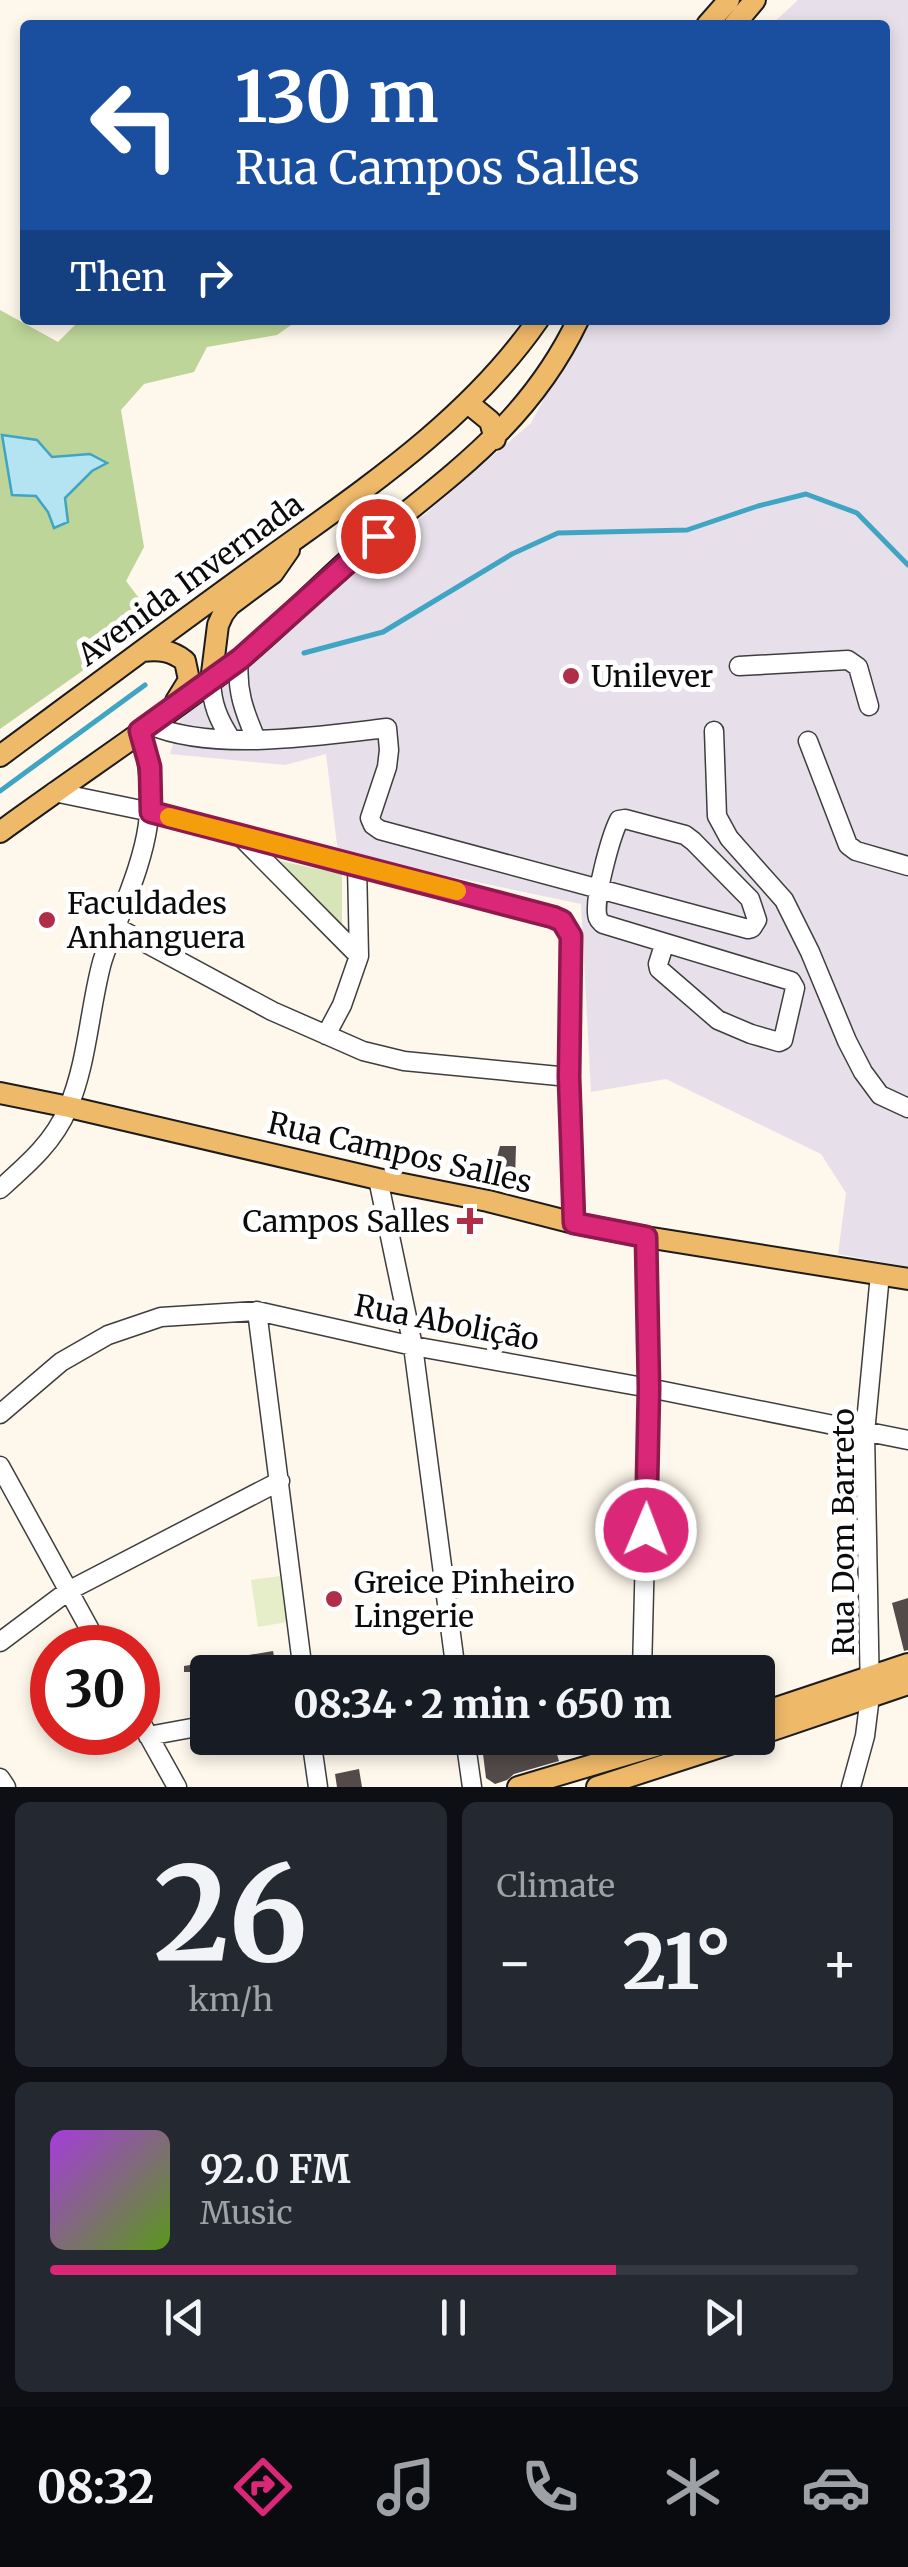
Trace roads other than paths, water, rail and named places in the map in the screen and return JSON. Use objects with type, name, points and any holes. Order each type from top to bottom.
[{"type":"main road","points":[[711,20],[729,0]]},
{"type":"main road","points":[[738,20],[756,0]]},
{"type":"main road","name":"Avenida Invernada","points":[[0,756],[395,465],[468,403],[534,325]]},
{"type":"main road","points":[[556,362],[567,325]]},
{"type":"main road","points":[[0,832],[240,659],[355,555],[495,438],[556,362],[575,325]]},
{"type":"main road","points":[[468,403],[490,422],[495,438]]},
{"type":"main road","points":[[211,681],[223,614],[273,573],[299,536]]},
{"type":"main road","points":[[216,640],[240,659]]},
{"type":"main road","points":[[142,651],[168,651],[185,661],[189,680],[168,711]]},
{"type":"main road","name":"Rua Campos Salles","points":[[0,1094],[574,1223],[908,1279]]},
{"type":"main road","points":[[775,1727],[871,1686],[908,1664]]},
{"type":"main road","points":[[775,1710],[871,1686],[908,1684]]},
{"type":"main road","points":[[518,1787],[636,1755]]},
{"type":"main road","points":[[596,1787],[639,1755]]},
{"type":"street","points":[[240,659],[237,680],[241,704],[256,739]]},
{"type":"street","points":[[739,666],[848,660],[858,667],[869,706]]},
{"type":"street","points":[[211,681],[212,703],[231,738]]},
{"type":"street","points":[[0,1189],[52,1138],[69,1107],[102,963],[144,852],[151,812],[145,728],[178,735],[256,739],[387,728],[387,767],[370,818],[380,830],[600,888],[748,929],[756,925],[750,898],[685,835],[622,818],[616,824],[600,888],[596,914],[603,924],[791,982],[795,988],[783,1040],[751,1034],[708,1013],[659,969],[664,944]]},
{"type":"street","points":[[714,731],[718,816],[728,838],[784,900],[863,1072],[880,1095],[908,1108]]},
{"type":"street","points":[[808,742],[848,845],[856,851],[908,866]]},
{"type":"street","points":[[54,792],[238,834],[562,921],[571,936],[569,1077],[574,1223]]},
{"type":"street","points":[[238,834],[359,956]]},
{"type":"street","points":[[326,1035],[342,1006],[359,956],[357,865]]},
{"type":"street","points":[[116,927],[272,1011],[363,1051],[404,1060],[569,1077]]},
{"type":"street","points":[[378,1180],[413,1346],[454,1655]]},
{"type":"street","points":[[642,1655],[649,1388],[646,1237]]},
{"type":"street","name":"Rua Dom Barreto","points":[[852,1787],[865,1736],[871,1686],[865,1433],[880,1274]]},
{"type":"street","points":[[258,1311],[300,1655]]},
{"type":"street","name":"Rua Abolição","points":[[0,1414],[61,1362],[108,1335],[161,1317],[258,1311],[413,1346],[908,1440]]},
{"type":"street","points":[[0,1466],[87,1625]]},
{"type":"street","points":[[0,1642],[68,1591],[280,1481]]},
{"type":"street","points":[[160,1734],[190,1728]]},
{"type":"street","points":[[159,1755],[177,1787]]},
{"type":"street","points":[[313,1755],[318,1787]]},
{"type":"street","points":[[467,1755],[472,1787]]},
{"type":"street","points":[[0,1778],[6,1787]]},
{"type":"water","points":[[2,435],[37,440],[52,457],[90,454],[107,463],[92,471],[65,498],[68,522],[54,528],[36,496],[12,495]]},
{"type":"waterway","points":[[304,653],[383,632],[512,554],[558,533],[687,530],[806,494],[857,513],[908,565]]},
{"type":"waterway","points":[[0,791],[145,685]]},
{"type":"place","name":"Unilever","points":[[571,676]]},
{"type":"place","name":"Faculdades Anhanguera","points":[[47,920]]},
{"type":"place","name":"Campos Salles","points":[[470,1221]]},
{"type":"place","name":"Greice Pinheiro Lingerie","points":[[334,1599]]}]
